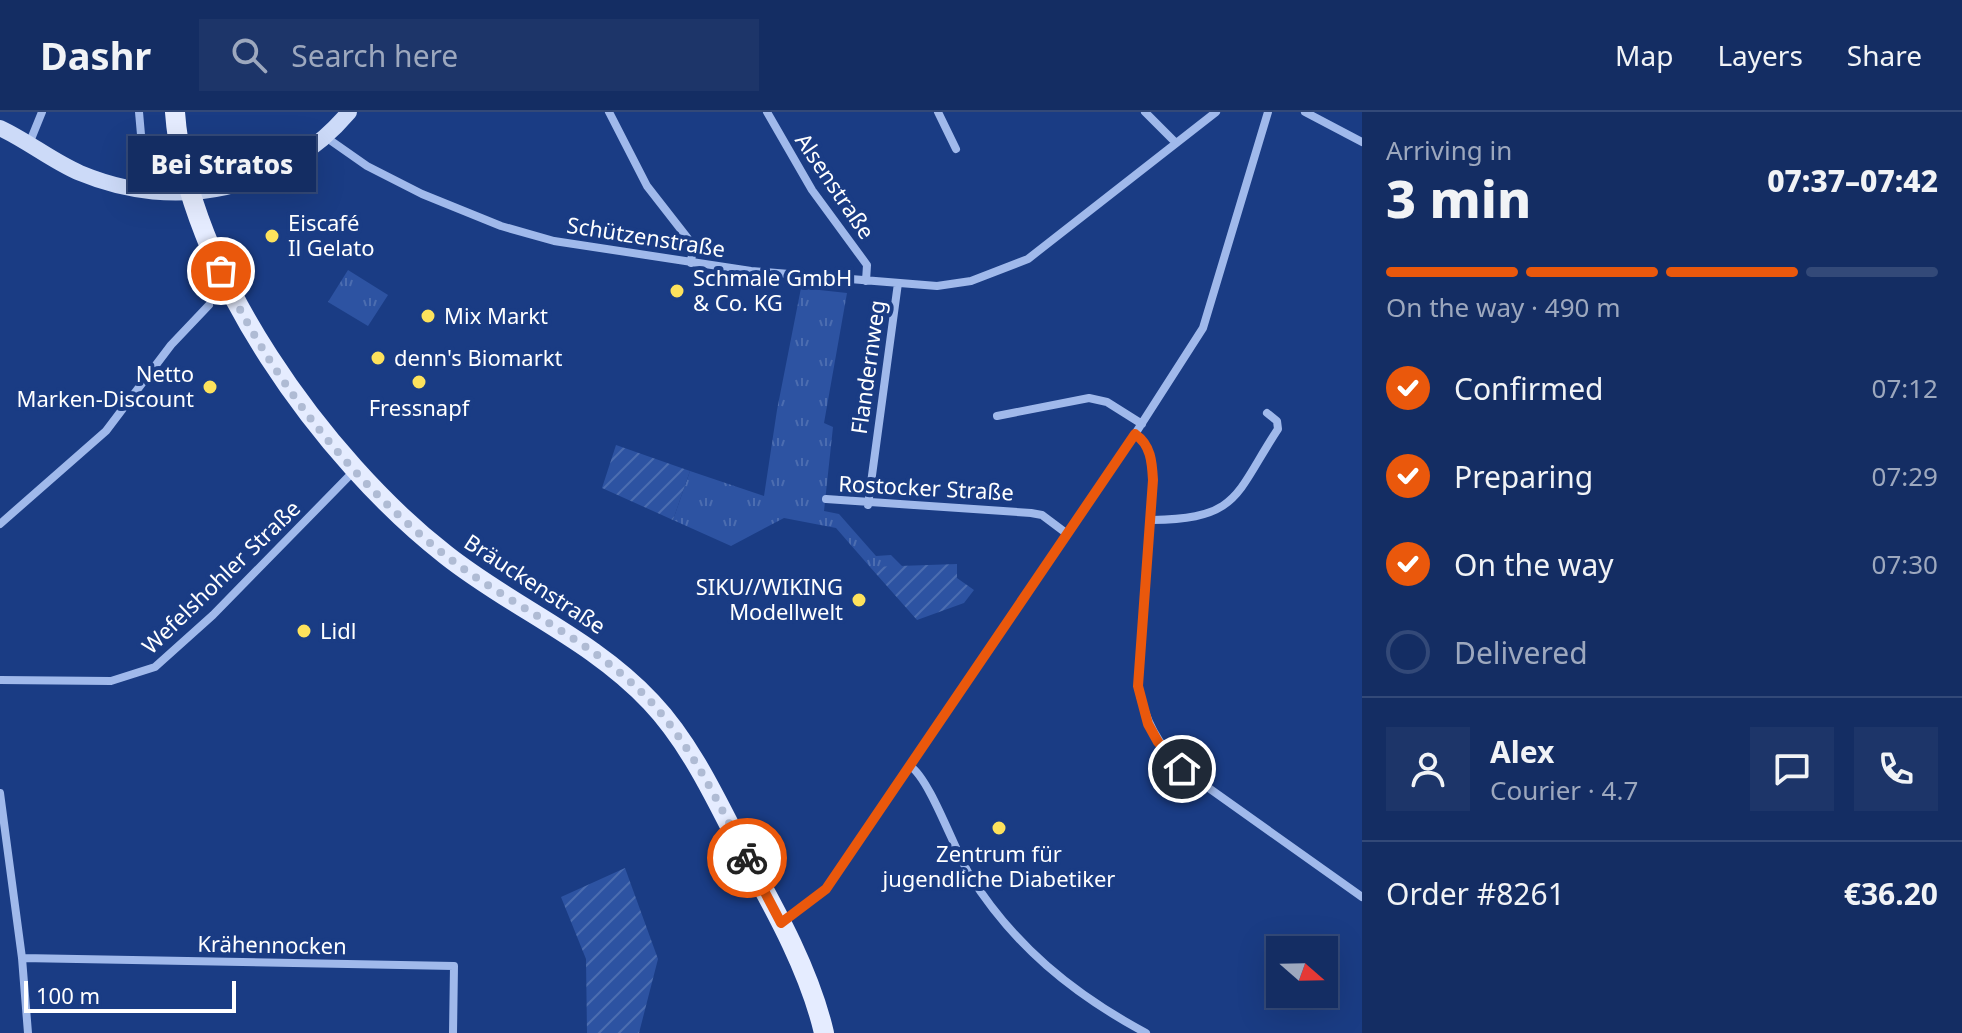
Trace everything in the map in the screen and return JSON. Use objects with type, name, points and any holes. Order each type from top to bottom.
[{"type":"main road","name":"Bräuckenstraße","points":[[175,112],[179,148],[192,194],[221,271],[275,366],[355,470],[446,556],[590,648],[653,704],[669,723],[718,803],[781,923],[824,1033]]},
{"type":"main road","points":[[0,128],[98,180],[145,190],[192,194],[254,180],[286,166],[327,138],[349,112]]},
{"type":"street","points":[[29,144],[42,112]]},
{"type":"street","points":[[139,112],[142,146]]},
{"type":"street","points":[[609,112],[647,186],[693,245],[691,263]]},
{"type":"street","name":"Alsenstraße","points":[[767,112],[812,190],[867,265],[866,281]]},
{"type":"street","points":[[938,112],[956,149]]},
{"type":"street","points":[[1145,112],[1175,142]]},
{"type":"street","name":"Schützenstraße","points":[[327,138],[383,175],[501,226],[583,247],[691,263],[866,281],[958,285],[1028,259],[1216,112]]},
{"type":"street","points":[[781,923],[826,889],[1142,424],[1203,328],[1268,112]]},
{"type":"street","points":[[1305,112],[1362,142]]},
{"type":"street","name":"Flandernweg","points":[[868,505],[898,283]]},
{"type":"street","points":[[0,524],[106,431],[171,345],[209,305]]},
{"type":"street","points":[[997,416],[1089,398],[1107,402],[1142,424]]},
{"type":"street","points":[[1152,520],[1209,514],[1236,498],[1278,429],[1276,418],[1267,413]]},
{"type":"street","points":[[1135,434],[1143,440],[1152,465],[1152,520],[1138,686],[1148,724],[1158,742],[1182,769],[1362,897]]},
{"type":"street","name":"Wefelshohler Straße","points":[[0,680],[111,681],[155,667],[213,615],[355,470]]},
{"type":"street","name":"Rostocker Straße","points":[[826,499],[868,505],[1031,513],[1042,515],[1066,533]]},
{"type":"street","points":[[910,766],[918,772],[970,876],[1024,946],[1074,990],[1146,1033]]},
{"type":"street","points":[[0,793],[22,958],[28,1033]]},
{"type":"street","name":"Krähennocken","points":[[22,958],[454,966],[453,1033]]},
{"type":"green space","points":[[348,270],[388,295],[368,326],[328,302]]},
{"type":"green space","points":[[801,288],[847,293],[824,423],[833,427],[824,511],[839,514],[876,556],[891,555],[904,568],[870,567],[836,528],[784,518],[731,546],[673,520],[690,471],[764,496]]},
{"type":"green space","points":[[616,445],[690,471],[673,520],[602,488]]},
{"type":"green space","points":[[957,564],[957,578],[974,590],[964,603],[917,620],[870,567]]},
{"type":"green space","points":[[625,868],[658,959],[639,1033],[587,1033],[586,959],[561,897]]},
{"type":"way so far","points":[[221,271],[275,366],[331,443],[355,470],[387,504],[446,556],[603,657],[642,693],[669,723],[718,803],[747,858]]},
{"type":"place","name":"Eiscafé Il Gelato","points":[[272,236]]},
{"type":"place","name":"Bei Stratos","points":[[221,271]]},
{"type":"place","name":"Schmale GmbH & Co. KG","points":[[677,291]]},
{"type":"place","name":"Mix Markt","points":[[428,316]]},
{"type":"place","name":"denn's Biomarkt","points":[[378,358]]},
{"type":"place","name":"Fressnapf","points":[[419,382]]},
{"type":"place","name":"Netto Marken-Discount","points":[[210,387]]},
{"type":"place","name":"SIKU//WIKING Modellwelt","points":[[859,600]]},
{"type":"place","name":"Lidl","points":[[304,631]]},
{"type":"place","name":"Zentrum für jugendliche Diabetiker","points":[[999,828]]},
{"type":"route","points":[[747,858],[781,923],[826,889],[1135,434],[1143,440],[1149,453],[1153,480],[1138,686],[1148,724],[1158,742],[1182,769]]}]
